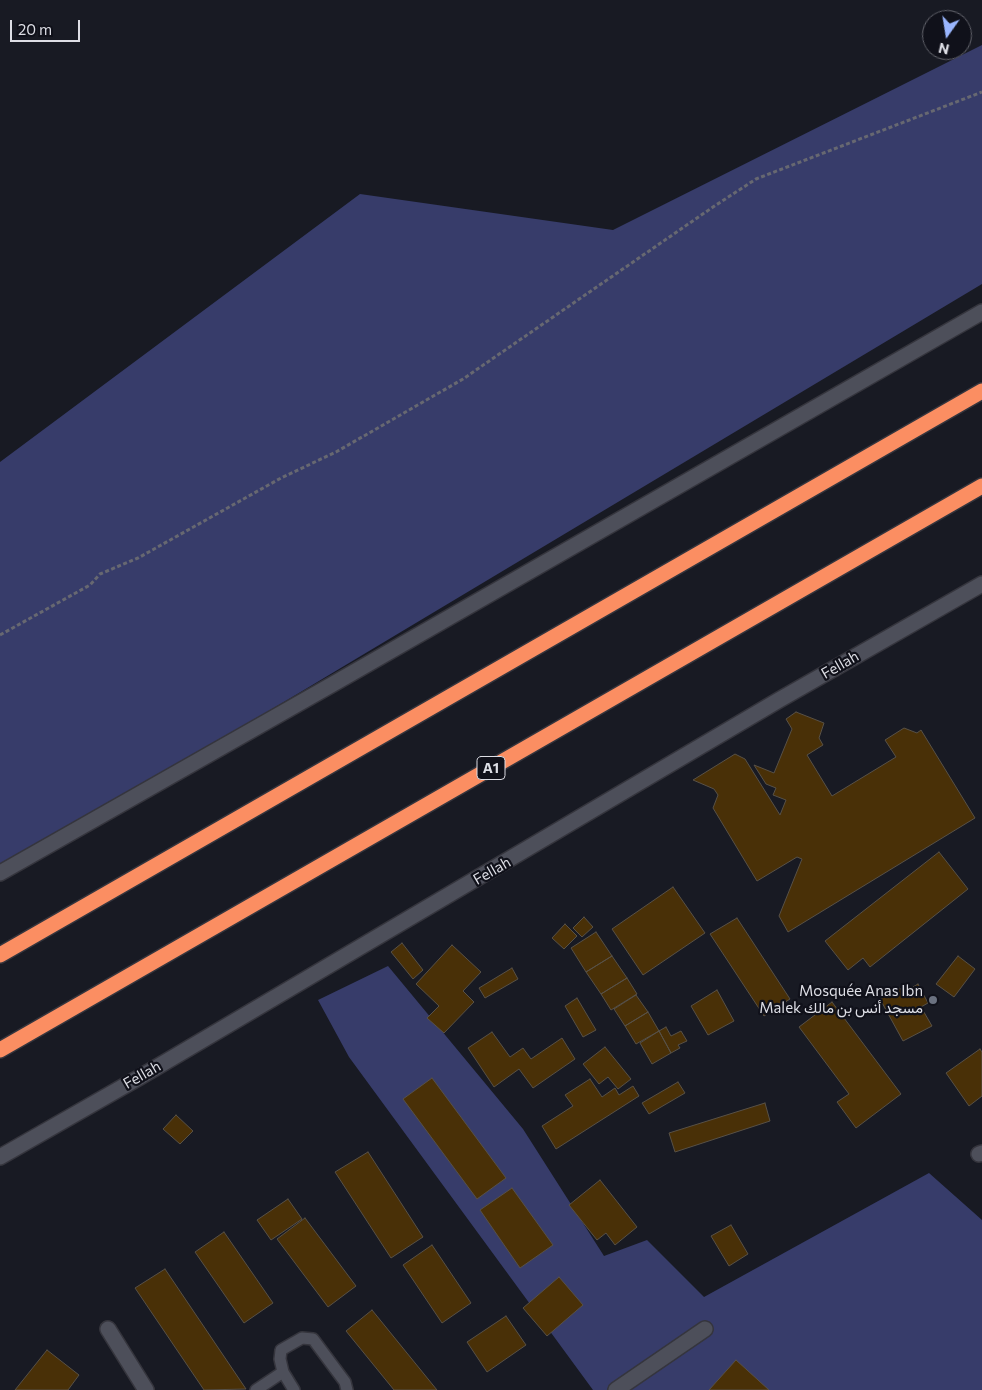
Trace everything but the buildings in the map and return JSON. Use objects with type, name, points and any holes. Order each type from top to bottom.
[{"type":"highway","points":[[0,955],[982,391]]},
{"type":"highway","name":"A1","points":[[0,1050],[982,486]]},
{"type":"street","points":[[0,872],[324,689],[982,312]]},
{"type":"street","name":"Fellah","points":[[0,1157],[140,1077],[779,700],[982,584]]},
{"type":"street","points":[[108,1329],[146,1390]]},
{"type":"street","points":[[616,1390],[705,1329]]},
{"type":"lane","points":[[294,1390],[283,1372],[280,1359],[281,1350],[302,1338],[313,1339],[345,1382],[347,1390]]},
{"type":"lane","points":[[256,1390],[283,1372]]},
{"type":"path","points":[[0,635],[90,585],[100,574],[138,558],[280,478],[336,452],[462,379],[706,211],[756,180],[982,92]]},
{"type":"shaded area","points":[[982,45],[982,284],[0,872],[0,462],[360,194],[613,230],[952,60],[972,60],[972,50]]},
{"type":"shaded area","points":[[388,966],[523,1129],[604,1256],[647,1240],[704,1297],[929,1173],[982,1220],[982,1390],[593,1390],[349,1057],[318,1000]]},
{"type":"place","name":"Mosquée Anas Ibn Malek مسجد أنس بن مالك","points":[[933,1000]]}]
